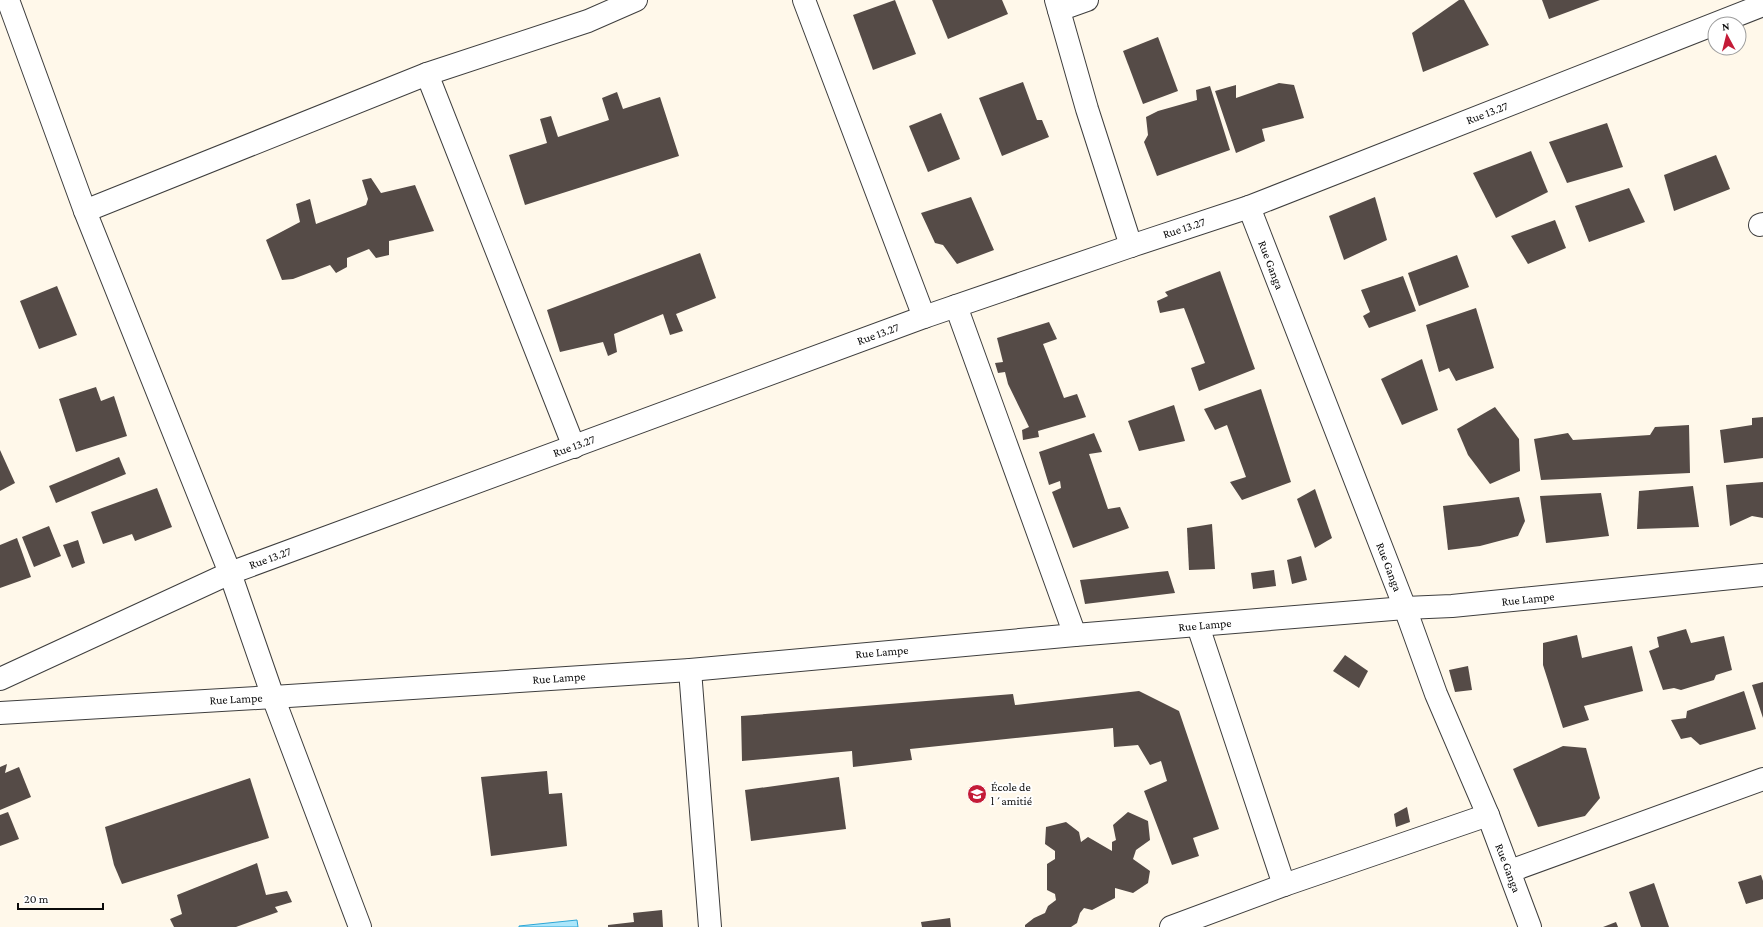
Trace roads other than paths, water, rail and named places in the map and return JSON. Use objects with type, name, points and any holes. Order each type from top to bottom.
[{"type":"street","points":[[8,0],[85,211],[230,573],[273,697],[360,927]]},
{"type":"street","points":[[85,211],[427,74],[588,21],[636,0]]},
{"type":"street","points":[[804,0],[924,317]]},
{"type":"street","points":[[1087,0],[1058,5],[1087,109],[1131,246]]},
{"type":"street","name":"Rue 13.27","points":[[0,680],[230,573],[924,317],[1248,207],[1763,5]]},
{"type":"street","points":[[427,74],[574,447]]},
{"type":"street","name":"Rue Ganga","points":[[1248,207],[1405,608],[1436,694],[1488,815],[1530,927]]},
{"type":"street","points":[[956,306],[1074,635]]},
{"type":"street","name":"Rue Lampe","points":[[0,713],[690,670],[1074,635],[1405,608],[1452,606],[1763,575]]},
{"type":"street","points":[[1198,626],[1284,885]]},
{"type":"street","points":[[690,670],[710,927]]},
{"type":"street","points":[[1510,871],[1763,779]]},
{"type":"street","points":[[1171,927],[1284,885],[1488,815]]},
{"type":"water","points":[[577,920],[578,927],[519,927],[519,926]]},
{"type":"place","name":"École de l´amitié","points":[[977,794]]}]
